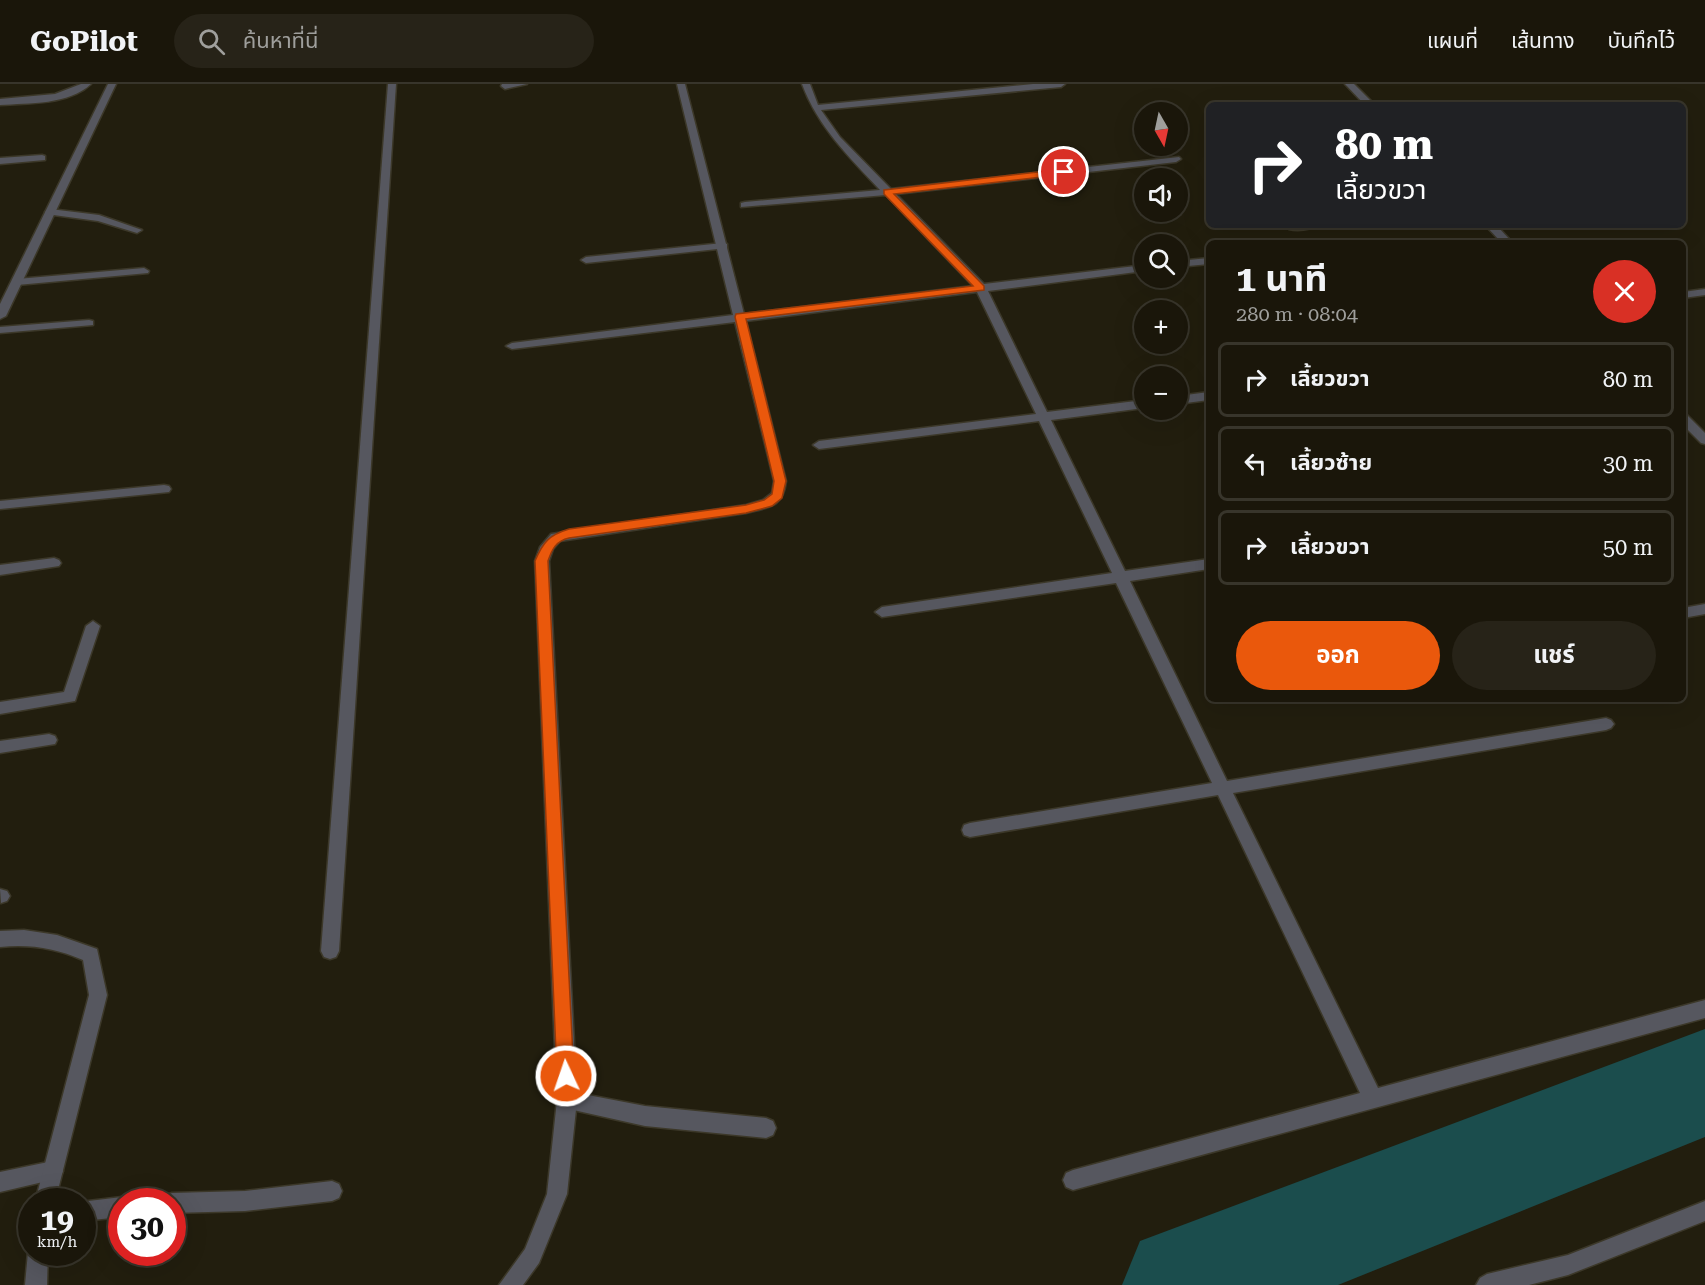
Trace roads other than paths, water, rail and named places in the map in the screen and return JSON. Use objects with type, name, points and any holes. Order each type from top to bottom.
[{"type":"street","points":[[0,102],[48,99],[78,90],[87,84]]},
{"type":"street","points":[[0,316],[112,84]]},
{"type":"street","points":[[330,951],[392,84]]},
{"type":"street","points":[[506,86],[523,84]]},
{"type":"street","points":[[510,1285],[532,1256],[557,1194],[567,1100],[542,561],[547,547],[556,537],[746,509],[768,503],[778,495],[780,481],[681,84]]},
{"type":"street","points":[[806,84],[815,108],[837,139],[981,288],[1373,1099]]},
{"type":"street","points":[[815,108],[1061,84]]},
{"type":"street","points":[[1349,84],[1367,102]]},
{"type":"street","points":[[0,161],[42,158]]},
{"type":"street","points":[[745,205],[887,192],[1176,159]]},
{"type":"street","points":[[50,212],[99,218],[137,230]]},
{"type":"street","points":[[1493,228],[1505,240]]},
{"type":"street","points":[[586,260],[723,246]]},
{"type":"street","points":[[1188,263],[1206,261]]},
{"type":"street","points":[[512,346],[1134,269]]},
{"type":"street","points":[[16,282],[144,271]]},
{"type":"street","points":[[1686,295],[1705,292]]},
{"type":"street","points":[[0,330],[89,323]]},
{"type":"street","points":[[1188,399],[1206,396]]},
{"type":"street","points":[[819,445],[1134,405]]},
{"type":"street","points":[[1694,431],[1705,440]]},
{"type":"street","points":[[0,505],[164,489]]},
{"type":"street","points":[[0,570],[54,563]]},
{"type":"street","points":[[882,612],[1206,564]]},
{"type":"street","points":[[1686,612],[1705,609]]},
{"type":"street","points":[[0,708],[70,697],[93,626]]},
{"type":"street","points":[[970,830],[1606,724]]},
{"type":"street","points":[[0,747],[49,740]]},
{"type":"street","points":[[0,939],[21,936],[61,941],[92,955],[98,995],[49,1188]]},
{"type":"street","points":[[1073,1180],[1705,1009]]},
{"type":"street","points":[[567,1100],[645,1116],[766,1128]]},
{"type":"street","points":[[0,1182],[53,1171]]},
{"type":"street","points":[[186,1203],[245,1201],[333,1191]]},
{"type":"street","points":[[1487,1285],[1568,1265],[1705,1211]]},
{"type":"street","points":[[36,1285],[37,1266]]},
{"type":"waterway","points":[[1184,1285],[1705,1083]]}]
